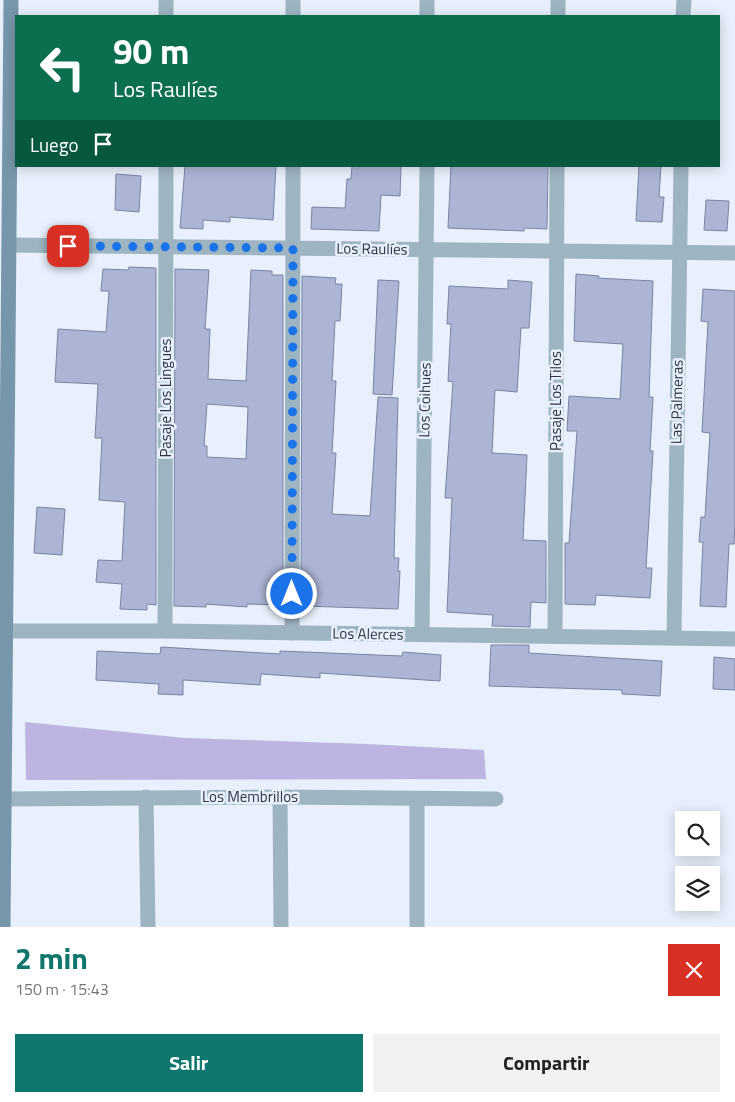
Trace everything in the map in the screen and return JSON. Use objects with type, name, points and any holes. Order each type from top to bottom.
[{"type":"street","points":[[3,927],[3,438],[10,245],[11,0]]},
{"type":"street","points":[[166,0],[166,15]]},
{"type":"street","points":[[293,0],[293,15]]},
{"type":"street","points":[[427,15],[428,0]]},
{"type":"street","points":[[558,0],[558,15]]},
{"type":"street","points":[[683,15],[684,0]]},
{"type":"street","name":"Pasaje Los Lingues","points":[[165,631],[166,167]]},
{"type":"street","points":[[292,633],[293,167]]},
{"type":"street","name":"Los Coihues","points":[[422,634],[427,167]]},
{"type":"street","name":"Pasaje Los Tilos","points":[[555,636],[557,167]]},
{"type":"street","name":"Las Palmeras","points":[[674,638],[681,167]]},
{"type":"street","name":"Los Raulíes","points":[[10,245],[735,253]]},
{"type":"street","name":"Los Alerces","points":[[3,631],[165,631],[735,639]]},
{"type":"street","points":[[146,797],[148,927]]},
{"type":"street","name":"Los Membrillos","points":[[4,799],[146,797],[496,799]]},
{"type":"street","points":[[280,797],[281,927]]},
{"type":"street","points":[[417,799],[417,927]]},
{"type":"shaded area","points":[[25,722],[185,738],[484,750],[486,779],[26,780]]},
{"type":"building","points":[[185,167],[276,167],[273,220],[230,217],[230,222],[203,220],[203,229],[180,228]]},
{"type":"building","points":[[352,167],[401,167],[400,196],[381,195],[379,231],[311,229],[312,207],[345,208],[347,179],[351,179]]},
{"type":"building","points":[[451,167],[548,167],[547,229],[524,228],[524,231],[448,228]]},
{"type":"building","points":[[639,167],[661,167],[659,197],[664,197],[662,222],[636,221]]},
{"type":"building","points":[[116,174],[141,176],[139,212],[115,210]]},
{"type":"building","points":[[706,200],[729,201],[727,231],[704,230]]},
{"type":"building","points":[[129,267],[156,268],[156,605],[147,604],[147,610],[120,609],[122,584],[96,582],[98,560],[122,561],[125,502],[99,500],[102,438],[95,438],[98,384],[55,382],[58,329],[106,332],[109,291],[101,291],[103,269],[128,270]]},
{"type":"building","points":[[175,269],[209,270],[205,329],[210,329],[208,379],[246,381],[251,270],[272,271],[272,275],[283,275],[283,605],[247,604],[247,607],[206,604],[206,607],[174,606]],"holes":[[[207,404],[248,407],[246,459],[207,457],[207,446],[204,446]]]},
{"type":"building","points":[[576,274],[599,276],[598,278],[653,281],[649,397],[653,397],[650,451],[653,451],[646,568],[652,568],[650,598],[596,595],[595,605],[565,604],[565,543],[569,543],[577,431],[567,431],[569,396],[620,399],[623,344],[574,341]]},
{"type":"building","points":[[302,276],[336,278],[335,284],[342,284],[340,321],[335,321],[332,381],[336,381],[332,453],[336,453],[332,514],[370,516],[378,397],[398,398],[394,558],[399,558],[398,609],[301,606]]},
{"type":"building","points":[[378,280],[399,281],[392,395],[373,394]]},
{"type":"building","points":[[508,280],[532,282],[529,328],[521,328],[517,392],[495,390],[492,453],[527,455],[523,540],[546,541],[546,603],[531,602],[530,627],[492,626],[493,615],[447,612],[452,498],[445,498],[453,382],[448,381],[451,324],[447,324],[449,286],[508,289]]},
{"type":"building","points":[[703,289],[735,291],[735,522],[734,544],[729,544],[726,607],[700,606],[703,542],[699,542],[701,517],[705,517],[710,433],[702,432],[708,322],[701,321]]},
{"type":"building","points":[[37,507],[65,509],[62,555],[34,553]]},
{"type":"building","points":[[491,645],[529,645],[529,653],[662,661],[660,696],[622,694],[622,690],[489,686]]},
{"type":"building","points":[[161,647],[280,654],[280,651],[402,656],[403,652],[441,655],[440,681],[320,673],[320,678],[261,674],[260,685],[183,680],[183,695],[158,694],[159,684],[96,680],[97,651],[160,654]]},
{"type":"building","points":[[714,657],[735,659],[735,690],[713,689]]},
{"type":"route","points":[[68,246],[293,248],[292,594]]}]
